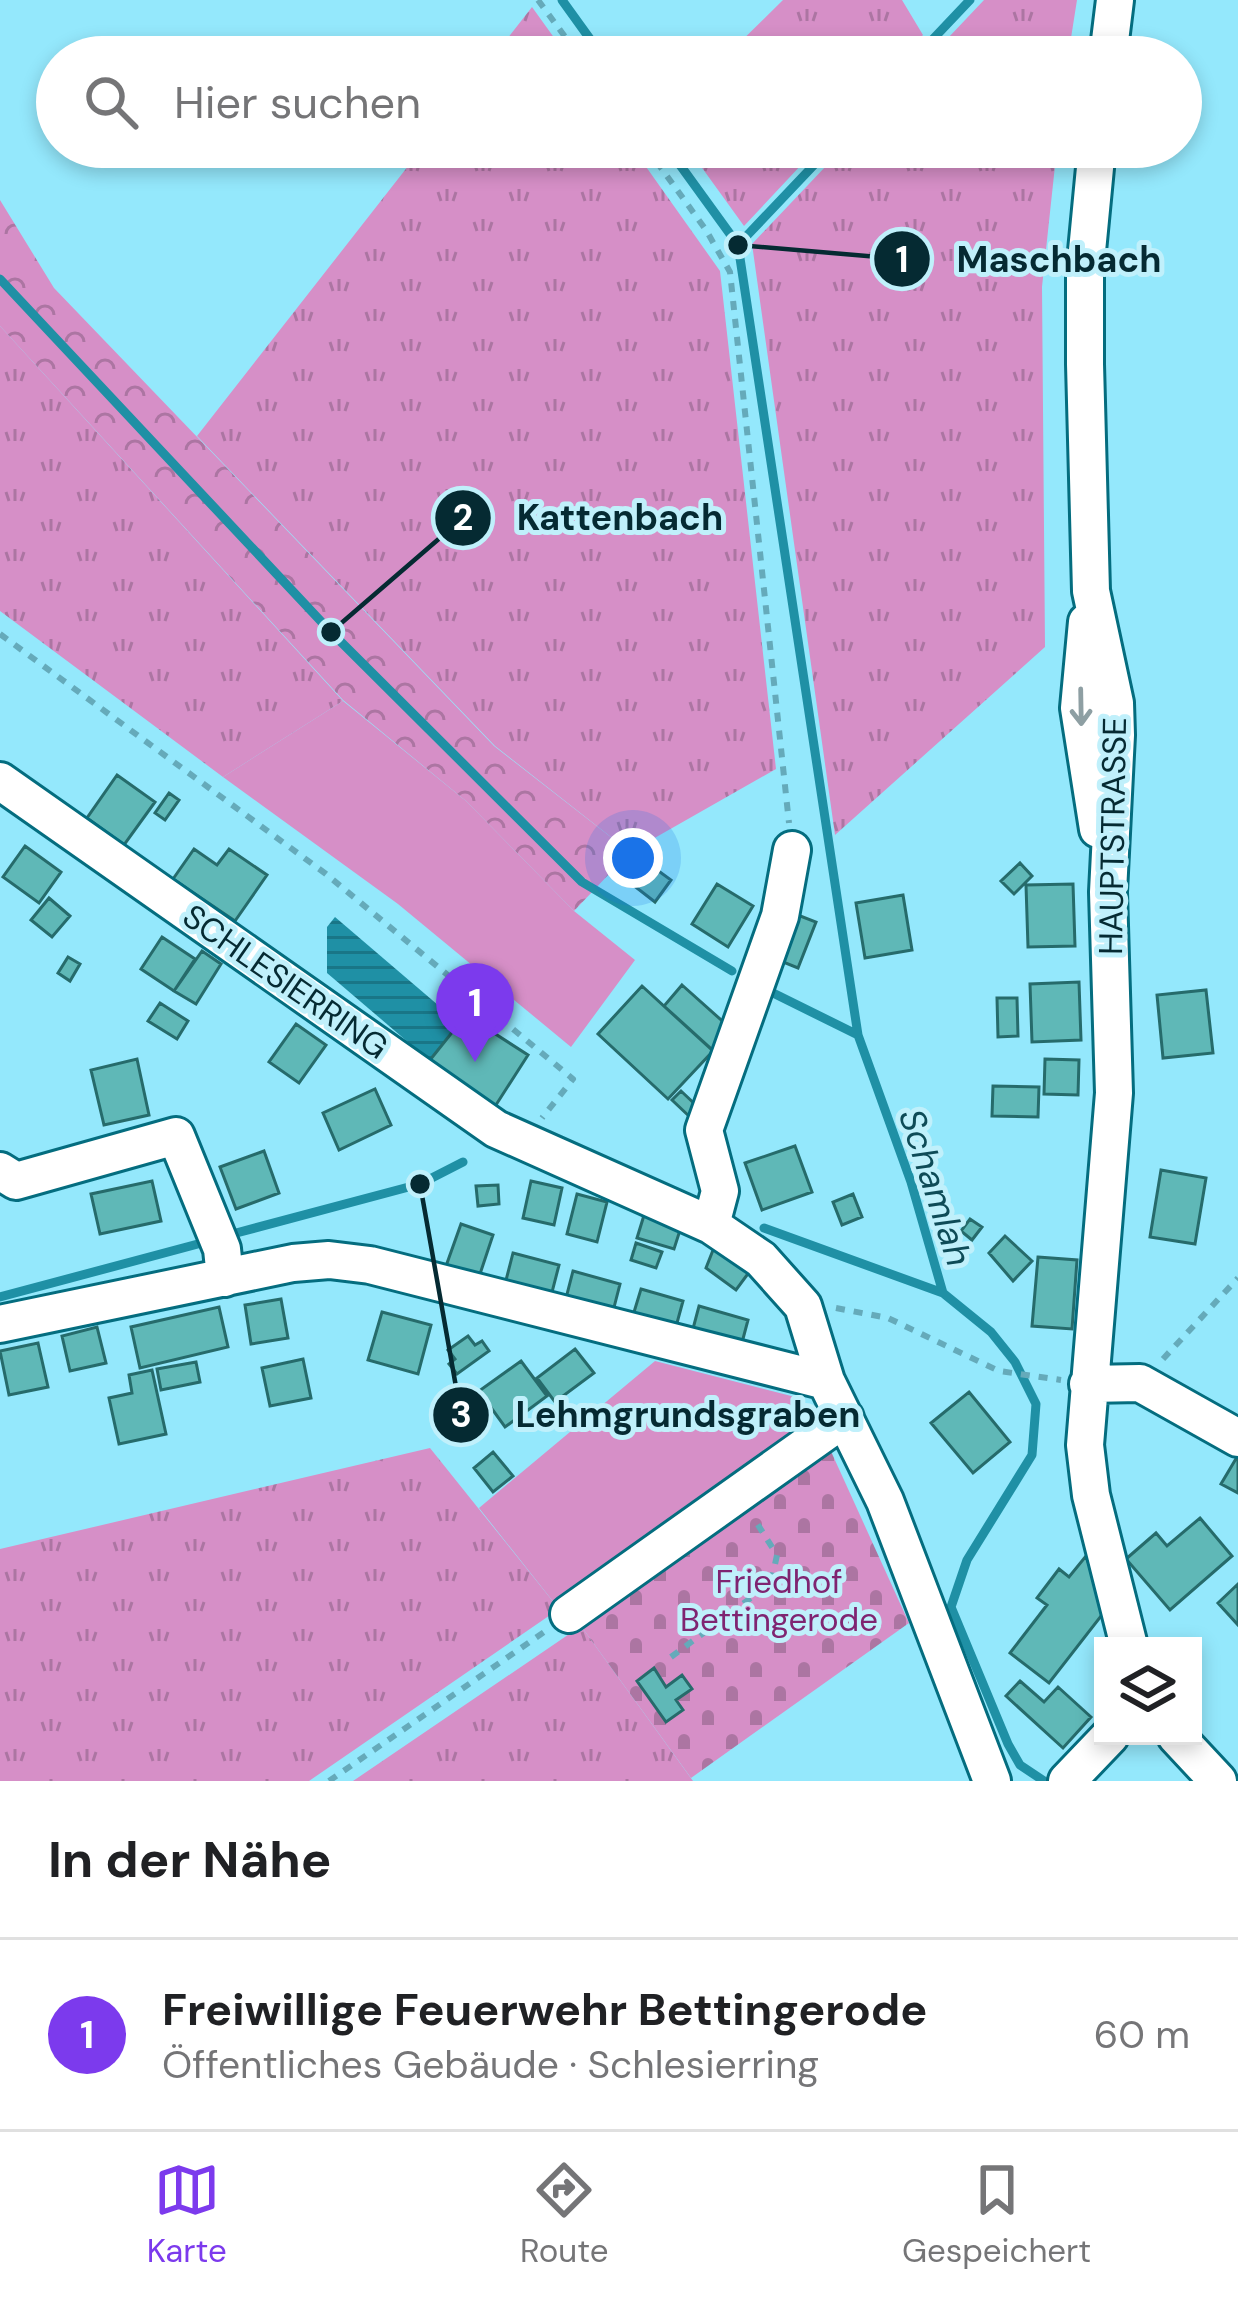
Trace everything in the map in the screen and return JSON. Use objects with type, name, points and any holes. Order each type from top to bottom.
[{"type":"street","points":[[1111,36],[1115,0]]},
{"type":"street","name":"HAUPTSTRASSE","points":[[1095,168],[1085,272],[1091,591],[1115,704],[1108,892],[1114,1093],[1085,1445],[1091,1495],[1128,1637]]},
{"type":"street","name":"SCHLESIERRING","points":[[0,782],[496,1129],[711,1225],[761,1258],[802,1306],[826,1381],[885,1501],[992,1781]]},
{"type":"street","points":[[711,1225],[720,1191],[704,1130],[780,916],[792,850]]},
{"type":"street","points":[[0,1172],[16,1181],[176,1136],[220,1252]]},
{"type":"street","points":[[0,1324],[220,1252],[370,1265],[826,1381]]},
{"type":"street","points":[[1088,1384],[1140,1383],[1238,1438]]},
{"type":"street","points":[[569,1614],[844,1418]]},
{"type":"street","points":[[1184,1745],[1218,1781]]},
{"type":"path","points":[[538,0],[565,36]]},
{"type":"path","points":[[661,168],[730,272],[792,850]]},
{"type":"path","points":[[0,634],[326,874],[573,1079],[525,1139]]},
{"type":"path","points":[[1140,1383],[1238,1278]]},
{"type":"path","points":[[802,1306],[850,1309],[888,1318],[999,1371],[1043,1378]]},
{"type":"path","points":[[671,1657],[771,1582],[777,1569],[777,1555],[738,1494]]},
{"type":"path","points":[[329,1781],[569,1614]]},
{"type":"green space","points":[[783,0],[902,0],[923,35],[922,36],[746,36]]},
{"type":"green space","points":[[984,0],[1077,0],[1071,36],[950,36]]},
{"type":"green space","points":[[532,7],[553,36],[509,36]]},
{"type":"green space","points":[[407,168],[647,168],[720,271],[776,769],[630,852],[495,746],[197,436]]},
{"type":"green space","points":[[702,168],[798,168],[744,226]]},
{"type":"green space","points":[[824,168],[1055,168],[1042,287],[1045,647],[835,835],[752,244]]},
{"type":"green space","points":[[0,200],[54,288],[494,746],[630,852],[574,911],[466,801],[343,700],[0,326]]},
{"type":"green space","points":[[0,326],[343,701],[223,777],[0,611]]},
{"type":"green space","points":[[343,701],[466,801],[574,911],[635,960],[571,1047],[398,904],[223,777]]},
{"type":"green space","points":[[655,1361],[803,1399],[816,1423],[559,1609],[479,1508]]},
{"type":"green space","name":"Friedhof Bettingerode","points":[[829,1447],[909,1623],[691,1778],[581,1626]]},
{"type":"green space","points":[[430,1448],[559,1609],[309,1781],[0,1781],[0,1549]]},
{"type":"green space","points":[[581,1626],[693,1781],[353,1781]]},
{"type":"water","points":[[335,917],[459,1023],[429,1060],[327,973],[327,927]]},
{"type":"building","points":[[117,775],[155,802],[124,845],[87,818]]},
{"type":"building","points":[[169,793],[179,800],[165,820],[155,813]]},
{"type":"building","points":[[25,846],[61,872],[39,903],[3,877]]},
{"type":"building","points":[[194,849],[217,865],[229,849],[267,875],[235,921],[173,879]]},
{"type":"building","points":[[1020,863],[1032,876],[1014,894],[1001,881]]},
{"type":"building","points":[[649,864],[671,880],[655,902],[633,885]]},
{"type":"building","points":[[717,884],[753,906],[728,947],[692,924]]},
{"type":"building","points":[[1073,884],[1075,946],[1028,947],[1026,885]]},
{"type":"building","points":[[903,895],[912,950],[865,958],[856,903]]},
{"type":"building","points":[[49,898],[70,916],[52,937],[31,920]]},
{"type":"building","points":[[790,912],[816,922],[798,968],[773,958]]},
{"type":"building","points":[[162,937],[195,959],[174,991],[141,969]]},
{"type":"building","points":[[202,951],[221,964],[196,1004],[174,991]]},
{"type":"building","points":[[68,957],[80,964],[70,981],[58,973]]},
{"type":"building","points":[[1079,982],[1081,1040],[1032,1042],[1030,984]]},
{"type":"building","points":[[682,985],[729,1027],[717,1054],[664,1006]]},
{"type":"building","points":[[642,986],[713,1051],[668,1099],[598,1034]]},
{"type":"building","points":[[1206,990],[1213,1053],[1163,1058],[1157,995]]},
{"type":"building","points":[[997,998],[1017,998],[1018,1036],[998,1037]]},
{"type":"building","points":[[160,1003],[188,1021],[177,1039],[148,1021]]},
{"type":"building","points":[[466,1015],[528,1055],[494,1108],[426,1065]]},
{"type":"building","points":[[296,1024],[326,1045],[299,1083],[269,1062]]},
{"type":"building","points":[[137,1059],[149,1115],[104,1125],[91,1070]]},
{"type":"building","points":[[1045,1059],[1079,1060],[1078,1095],[1044,1094]]},
{"type":"building","points":[[993,1086],[1039,1087],[1038,1117],[992,1116]]},
{"type":"building","points":[[375,1089],[391,1125],[339,1150],[323,1113]]},
{"type":"building","points":[[681,1091],[700,1109],[691,1118],[672,1100]]},
{"type":"building","points":[[795,1146],[812,1192],[762,1210],[745,1163]]},
{"type":"building","points":[[264,1151],[279,1193],[236,1209],[220,1167]]},
{"type":"building","points":[[1161,1170],[1206,1178],[1195,1244],[1150,1237]]},
{"type":"building","points":[[152,1181],[161,1221],[100,1234],[91,1194]]},
{"type":"building","points":[[531,1181],[562,1188],[554,1225],[523,1218]]},
{"type":"building","points":[[498,1185],[499,1204],[478,1206],[476,1186]]},
{"type":"building","points":[[577,1194],[607,1202],[597,1242],[567,1234]]},
{"type":"building","points":[[853,1194],[862,1217],[842,1225],[833,1202]]},
{"type":"building","points":[[645,1212],[682,1224],[674,1249],[637,1238]]},
{"type":"building","points":[[970,1219],[982,1227],[972,1240],[961,1231]]},
{"type":"building","points":[[461,1224],[493,1235],[479,1277],[446,1266]]},
{"type":"building","points":[[1005,1236],[1032,1261],[1013,1281],[989,1253]]},
{"type":"building","points":[[636,1243],[662,1252],[656,1268],[631,1260]]},
{"type":"building","points":[[715,1245],[750,1271],[736,1290],[706,1268]]},
{"type":"building","points":[[513,1253],[559,1265],[550,1300],[504,1288]]},
{"type":"building","points":[[1038,1257],[1077,1260],[1072,1329],[1032,1326]]},
{"type":"building","points":[[573,1271],[620,1284],[611,1319],[564,1306]]},
{"type":"building","points":[[641,1289],[683,1301],[674,1334],[631,1322]]},
{"type":"building","points":[[281,1299],[288,1338],[251,1344],[245,1305]]},
{"type":"building","points":[[699,1306],[748,1320],[739,1354],[690,1340]]},
{"type":"building","points":[[219,1307],[228,1347],[140,1368],[131,1327]]},
{"type":"building","points":[[382,1312],[431,1325],[418,1374],[368,1360]]},
{"type":"building","points":[[97,1327],[106,1363],[70,1371],[62,1336]]},
{"type":"building","points":[[468,1336],[475,1345],[482,1341],[489,1351],[457,1374],[449,1364],[455,1359],[448,1350]]},
{"type":"building","points":[[38,1343],[48,1387],[9,1395],[0,1351]]},
{"type":"building","points":[[575,1349],[594,1373],[555,1402],[537,1378]]},
{"type":"building","points":[[303,1359],[311,1398],[270,1406],[262,1368]]},
{"type":"building","points":[[521,1361],[547,1396],[505,1427],[479,1391]]},
{"type":"building","points":[[196,1362],[200,1382],[161,1390],[157,1369]]},
{"type":"building","points":[[152,1370],[166,1434],[119,1444],[109,1398],[132,1393],[129,1375]]},
{"type":"building","points":[[969,1392],[1010,1442],[973,1473],[931,1423]]},
{"type":"building","points":[[493,1452],[513,1476],[493,1492],[474,1468]]},
{"type":"building","points":[[1238,1457],[1238,1493],[1221,1484]]},
{"type":"building","points":[[1200,1518],[1232,1556],[1170,1610],[1126,1559],[1156,1533],[1167,1546]]},
{"type":"building","points":[[1086,1556],[1105,1611],[1049,1683],[1010,1653],[1047,1605],[1037,1598],[1059,1569],[1069,1577]]},
{"type":"building","points":[[1238,1584],[1238,1625],[1218,1603]]},
{"type":"building","points":[[654,1668],[666,1687],[682,1675],[692,1689],[676,1700],[683,1710],[666,1722],[637,1681]]},
{"type":"building","points":[[1020,1681],[1044,1702],[1058,1687],[1091,1717],[1063,1748],[1006,1696]]},
{"type":"waterway","points":[[562,0],[588,36]]},
{"type":"waterway","points":[[936,36],[970,0]]},
{"type":"waterway","name":"Schamlah","points":[[682,168],[738,245],[858,1035],[911,1182],[943,1293],[991,1332],[1015,1362],[1036,1404],[1032,1455],[967,1560],[951,1607],[1008,1744],[1020,1765],[1044,1781]]},
{"type":"waterway","points":[[738,245],[811,168]]},
{"type":"waterway","points":[[0,279],[331,632],[582,882],[732,971]]},
{"type":"waterway","points":[[769,991],[858,1035]]},
{"type":"waterway","points":[[225,1236],[420,1184],[463,1162]]},
{"type":"waterway","points":[[764,1228],[943,1293]]},
{"type":"waterway","points":[[0,1297],[209,1241]]},
{"type":"place","name":"Maschbach","points":[[738,245]]},
{"type":"place","name":"Kattenbach","points":[[331,632]]},
{"type":"place","name":"Freiwillige Feuerwehr Bettingerode","points":[[475,1062]]},
{"type":"place","name":"Lehmgrundsgraben","points":[[420,1184]]}]
